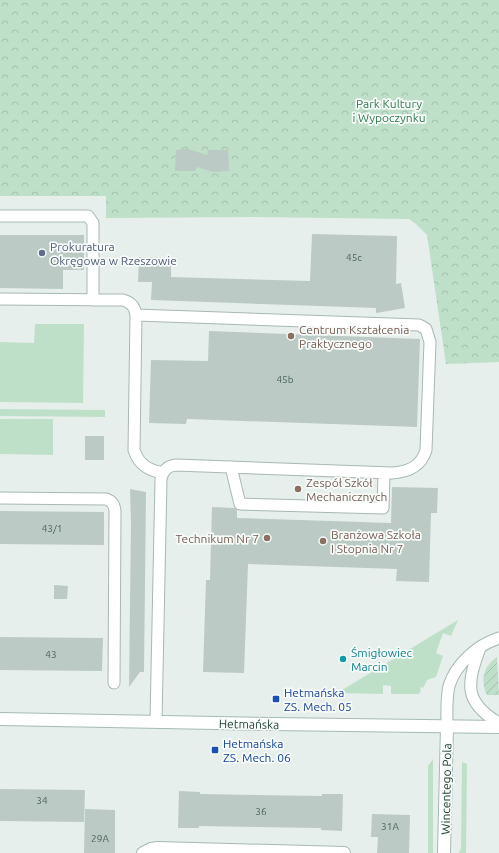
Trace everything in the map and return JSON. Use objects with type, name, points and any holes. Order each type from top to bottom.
[{"type":"street","name":"Hetmańska","points":[[0,719],[499,727]]},
{"type":"street","name":"Wincentego Pola","points":[[444,853],[447,726]]},
{"type":"street","points":[[143,853],[151,849],[158,848],[344,853]]},
{"type":"lane","points":[[0,216],[88,216],[93,223],[93,300]]},
{"type":"lane","points":[[0,299],[123,300],[128,301],[133,305],[136,315],[134,450],[138,460],[145,468],[163,473]]},
{"type":"lane","points":[[136,315],[422,326],[426,329],[430,342],[426,450],[420,463],[410,470],[384,473],[176,465],[166,468],[161,479],[156,721]]},
{"type":"lane","points":[[231,467],[240,504],[383,508],[384,473]]},
{"type":"lane","points":[[0,498],[106,499],[111,501],[114,505],[114,683]]},
{"type":"lane","points":[[447,726],[447,697],[450,684],[459,666],[487,642],[499,638]]},
{"type":"lane","points":[[480,648],[472,669],[470,684],[473,697],[481,710],[499,723]]},
{"type":"green space","name":"Park Kultury i Wypoczynku","points":[[0,0],[499,0],[499,362],[446,364],[427,235],[409,219],[255,217],[106,218],[106,196],[0,196]]},
{"type":"green space","points":[[35,324],[84,324],[83,403],[0,402],[0,342],[34,343]]},
{"type":"green space","points":[[0,409],[105,410],[105,417],[0,416]]},
{"type":"green space","points":[[0,419],[53,419],[53,455],[0,454]]},
{"type":"green space","points":[[458,620],[451,636],[443,633],[436,653],[443,656],[436,677],[427,680],[423,688],[421,687],[419,694],[391,694],[391,686],[383,685],[383,694],[337,693]]},
{"type":"green space","points":[[497,657],[499,695],[487,695],[483,680],[484,674],[492,661]]},
{"type":"green space","points":[[433,759],[433,853],[428,853],[428,766]]},
{"type":"green space","points":[[462,762],[467,764],[466,853],[459,853],[461,848]]},
{"type":"building","points":[[185,149],[207,155],[208,150],[228,150],[229,171],[213,172],[197,167],[195,171],[175,171],[176,150]]},
{"type":"building","points":[[312,234],[397,236],[396,284],[401,283],[405,308],[376,313],[376,308],[151,300],[152,282],[138,282],[139,257],[171,258],[171,277],[310,281]]},
{"type":"building","name":"Prokuratura Okręgowa w Rzeszowie","points":[[0,235],[84,235],[84,270],[63,270],[63,289],[0,288]]},
{"type":"building","points":[[209,331],[420,339],[417,427],[187,419],[186,424],[149,423],[151,360],[208,361]]},
{"type":"building","points":[[85,436],[104,436],[104,460],[85,460]]},
{"type":"building","points":[[392,487],[438,488],[437,513],[431,513],[429,582],[396,581],[397,569],[248,564],[244,673],[203,672],[206,580],[210,580],[212,507],[235,508],[237,510],[237,518],[391,523]]},
{"type":"building","points":[[130,489],[146,492],[144,672],[140,672],[129,687],[131,522]]},
{"type":"building","points":[[0,511],[104,512],[104,545],[0,544]]},
{"type":"building","points":[[54,585],[68,586],[67,599],[54,599]]},
{"type":"building","points":[[0,637],[103,638],[102,671],[0,670]]},
{"type":"building","points":[[0,789],[85,790],[84,822],[0,821]]},
{"type":"building","points":[[179,791],[200,792],[200,794],[322,796],[322,794],[343,794],[342,831],[321,830],[321,828],[199,826],[199,828],[178,828]]},
{"type":"building","points":[[85,809],[115,810],[115,853],[84,853]]},
{"type":"building","points":[[372,814],[410,815],[409,853],[377,853],[378,837],[371,837]]},
{"type":"place","name":"Prokuratura Okręgowa w Rzeszowie","points":[[42,253]]},
{"type":"place","name":"Centrum Kształcenia Praktycznego","points":[[291,336]]},
{"type":"place","name":"Zespół Szkół Mechanicznych","points":[[298,489]]},
{"type":"place","name":"Technikum Nr 7","points":[[267,538]]},
{"type":"place","name":"Branżowa Szkoła I Stopnia Nr 7","points":[[323,541]]},
{"type":"place","name":"Śmigłowiec Marcin","points":[[343,659]]},
{"type":"place","name":"Hetmańska ZS. Mech. 05","points":[[276,699]]},
{"type":"place","name":"Hetmańska ZS. Mech. 06","points":[[215,750]]}]
